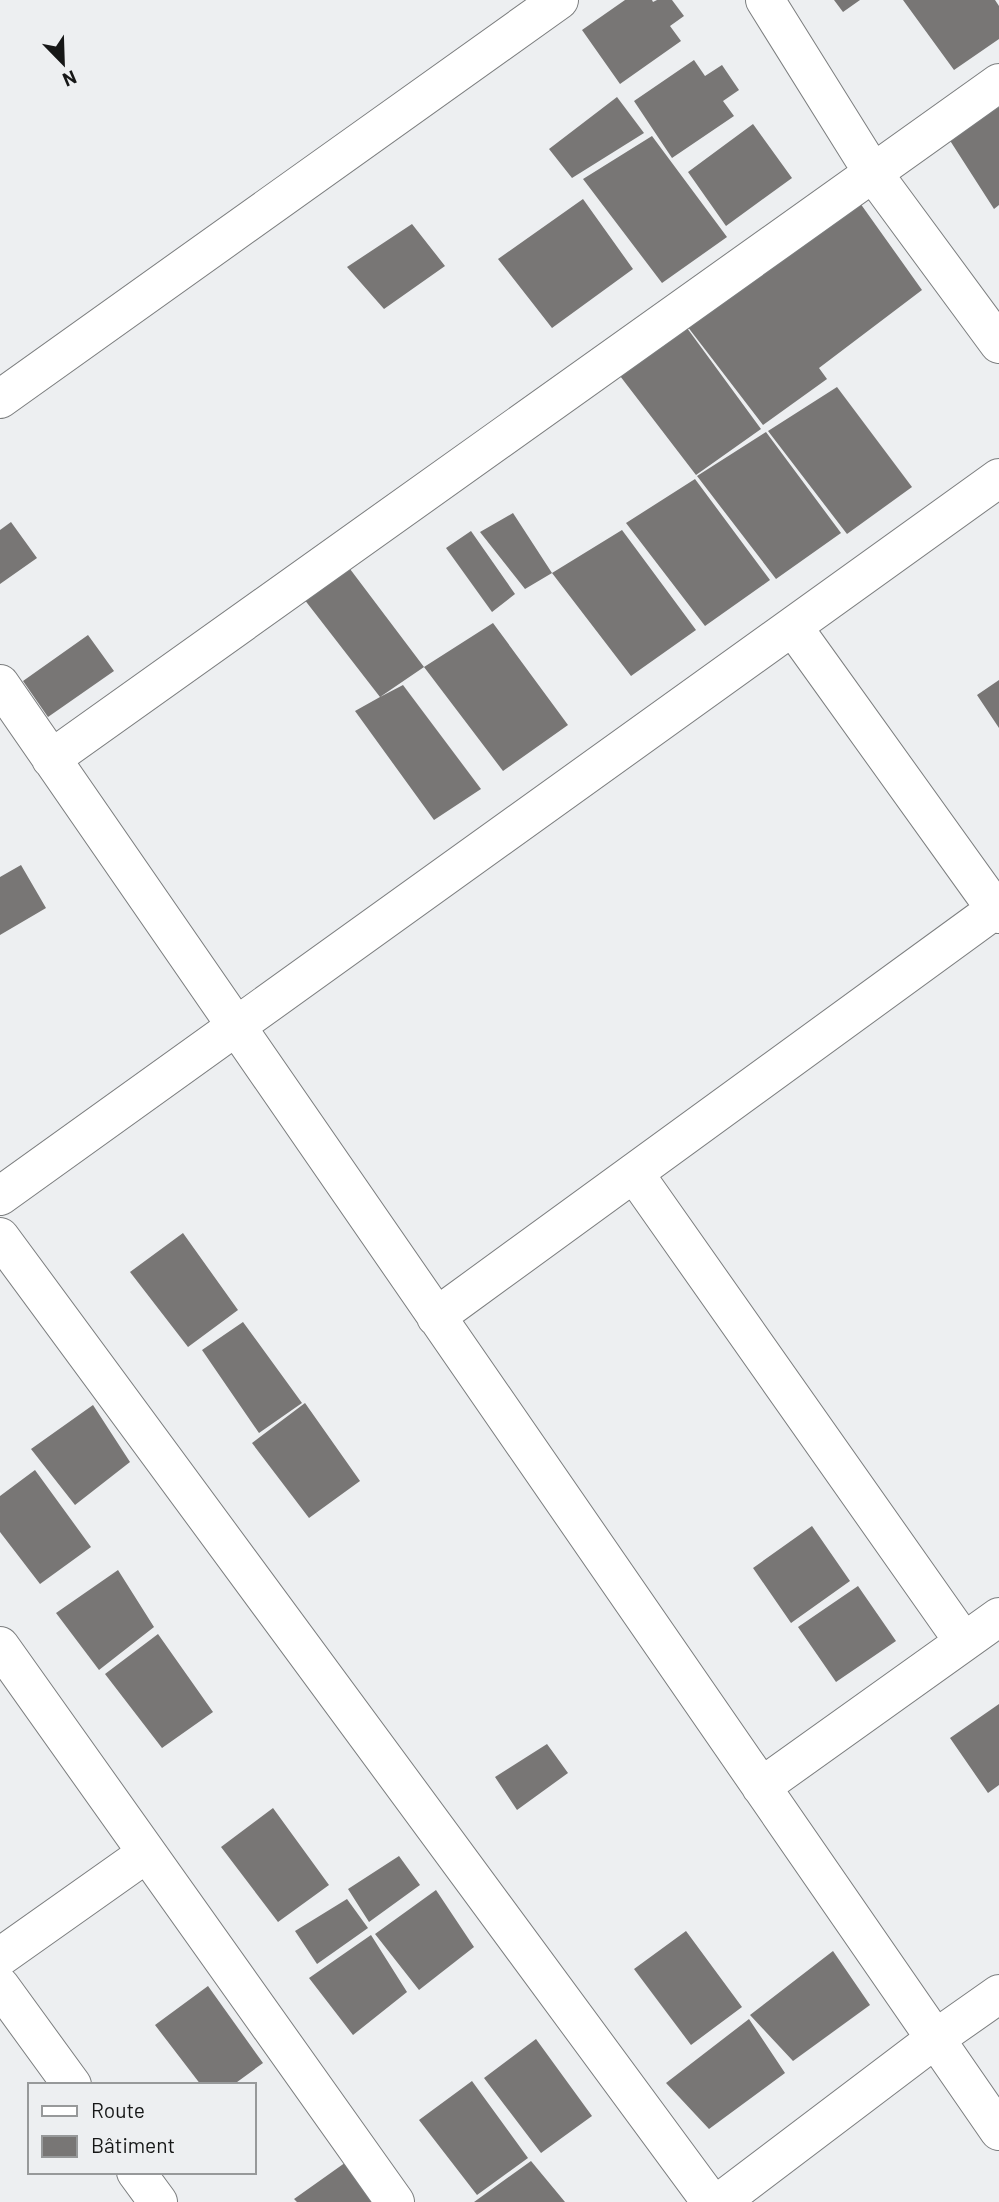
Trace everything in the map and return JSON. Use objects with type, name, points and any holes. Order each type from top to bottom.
[{"type":"street","points":[[0,399],[559,0]]},
{"type":"street","points":[[765,0],[873,173],[999,344]]},
{"type":"street","points":[[51,758],[999,83]]},
{"type":"street","points":[[0,1196],[999,478]]},
{"type":"street","points":[[436,1317],[997,912],[793,626]]},
{"type":"street","points":[[0,684],[999,2131]]},
{"type":"street","points":[[634,1173],[964,1642]]},
{"type":"street","points":[[0,1237],[711,2202]]},
{"type":"street","points":[[761,1787],[999,1617]]},
{"type":"street","points":[[0,1646],[395,2202]]},
{"type":"street","points":[[0,1957],[147,1853]]},
{"type":"street","points":[[0,1986],[71,2083]]},
{"type":"street","points":[[720,2202],[935,2039],[999,1994]]},
{"type":"street","points":[[137,2174],[158,2202]]},
{"type":"building","points":[[625,0],[672,0],[684,16],[670,26],[681,41],[620,84],[582,30]]},
{"type":"building","points":[[834,0],[860,0],[843,12]]},
{"type":"building","points":[[903,0],[995,0],[999,6],[999,39],[954,70]]},
{"type":"building","points":[[694,60],[705,76],[722,65],[739,90],[723,101],[734,116],[672,158],[634,101]]},
{"type":"building","points":[[617,97],[644,133],[572,178],[549,149]]},
{"type":"building","points":[[999,107],[999,205],[994,209],[949,139]]},
{"type":"building","points":[[753,124],[792,178],[726,226],[688,172]]},
{"type":"building","points":[[652,136],[727,237],[662,283],[583,179]]},
{"type":"building","points":[[583,199],[633,269],[552,328],[498,259]]},
{"type":"building","points":[[860,203],[922,290],[819,368],[827,379],[763,425],[684,322]]},
{"type":"building","points":[[412,224],[445,266],[384,309],[347,267]]},
{"type":"building","points":[[687,328],[761,429],[696,475],[617,372]]},
{"type":"building","points":[[837,387],[912,487],[847,534],[768,431]]},
{"type":"building","points":[[766,432],[841,533],[776,579],[697,476]]},
{"type":"building","points":[[695,479],[770,580],[705,626],[626,523]]},
{"type":"building","points":[[513,513],[552,573],[525,589],[480,532]]},
{"type":"building","points":[[11,522],[37,558],[0,584],[0,530]]},
{"type":"building","points":[[622,530],[696,630],[631,676],[552,573]]},
{"type":"building","points":[[471,531],[515,594],[492,612],[446,548]]},
{"type":"building","points":[[347,565],[424,667],[380,697],[304,599]]},
{"type":"building","points":[[493,623],[568,725],[503,771],[424,667]]},
{"type":"building","points":[[88,635],[114,671],[48,717],[23,681]]},
{"type":"building","points":[[999,680],[999,728],[977,695]]},
{"type":"building","points":[[403,685],[481,789],[434,820],[355,711]]},
{"type":"building","points":[[21,865],[46,908],[0,935],[0,877]]},
{"type":"building","points":[[183,1233],[238,1310],[188,1347],[130,1272]]},
{"type":"building","points":[[243,1322],[302,1403],[259,1433],[202,1350]]},
{"type":"building","points":[[305,1403],[360,1481],[309,1518],[252,1443]]},
{"type":"building","points":[[93,1405],[130,1462],[75,1505],[31,1449]]},
{"type":"building","points":[[35,1470],[91,1547],[40,1584],[0,1532],[0,1496]]},
{"type":"building","points":[[812,1526],[850,1581],[791,1623],[753,1568]]},
{"type":"building","points":[[118,1570],[154,1627],[99,1670],[56,1613]]},
{"type":"building","points":[[858,1586],[896,1641],[836,1682],[798,1627]]},
{"type":"building","points":[[158,1634],[213,1712],[162,1748],[105,1674]]},
{"type":"building","points":[[999,1704],[999,1785],[988,1793],[950,1738]]},
{"type":"building","points":[[547,1744],[568,1773],[517,1810],[495,1777]]},
{"type":"building","points":[[273,1808],[329,1885],[278,1922],[221,1847]]},
{"type":"building","points":[[399,1856],[420,1885],[369,1922],[348,1889]]},
{"type":"building","points":[[436,1890],[474,1947],[419,1990],[375,1934]]},
{"type":"building","points":[[347,1899],[368,1928],[317,1964],[295,1931]]},
{"type":"building","points":[[686,1931],[742,2007],[691,2045],[634,1969]]},
{"type":"building","points":[[371,1935],[407,1992],[353,2035],[309,1978]]},
{"type":"building","points":[[833,1951],[870,2005],[793,2061],[750,2015]]},
{"type":"building","points":[[208,1986],[263,2063],[236,2083],[199,2083],[155,2025]]},
{"type":"building","points":[[749,2019],[785,2073],[709,2129],[666,2083]]},
{"type":"building","points":[[536,2039],[592,2116],[541,2153],[484,2078]]},
{"type":"building","points":[[472,2081],[528,2158],[477,2195],[419,2120]]},
{"type":"building","points":[[356,2155],[386,2202],[297,2202],[294,2199]]},
{"type":"building","points":[[531,2161],[565,2202],[474,2202]]}]
